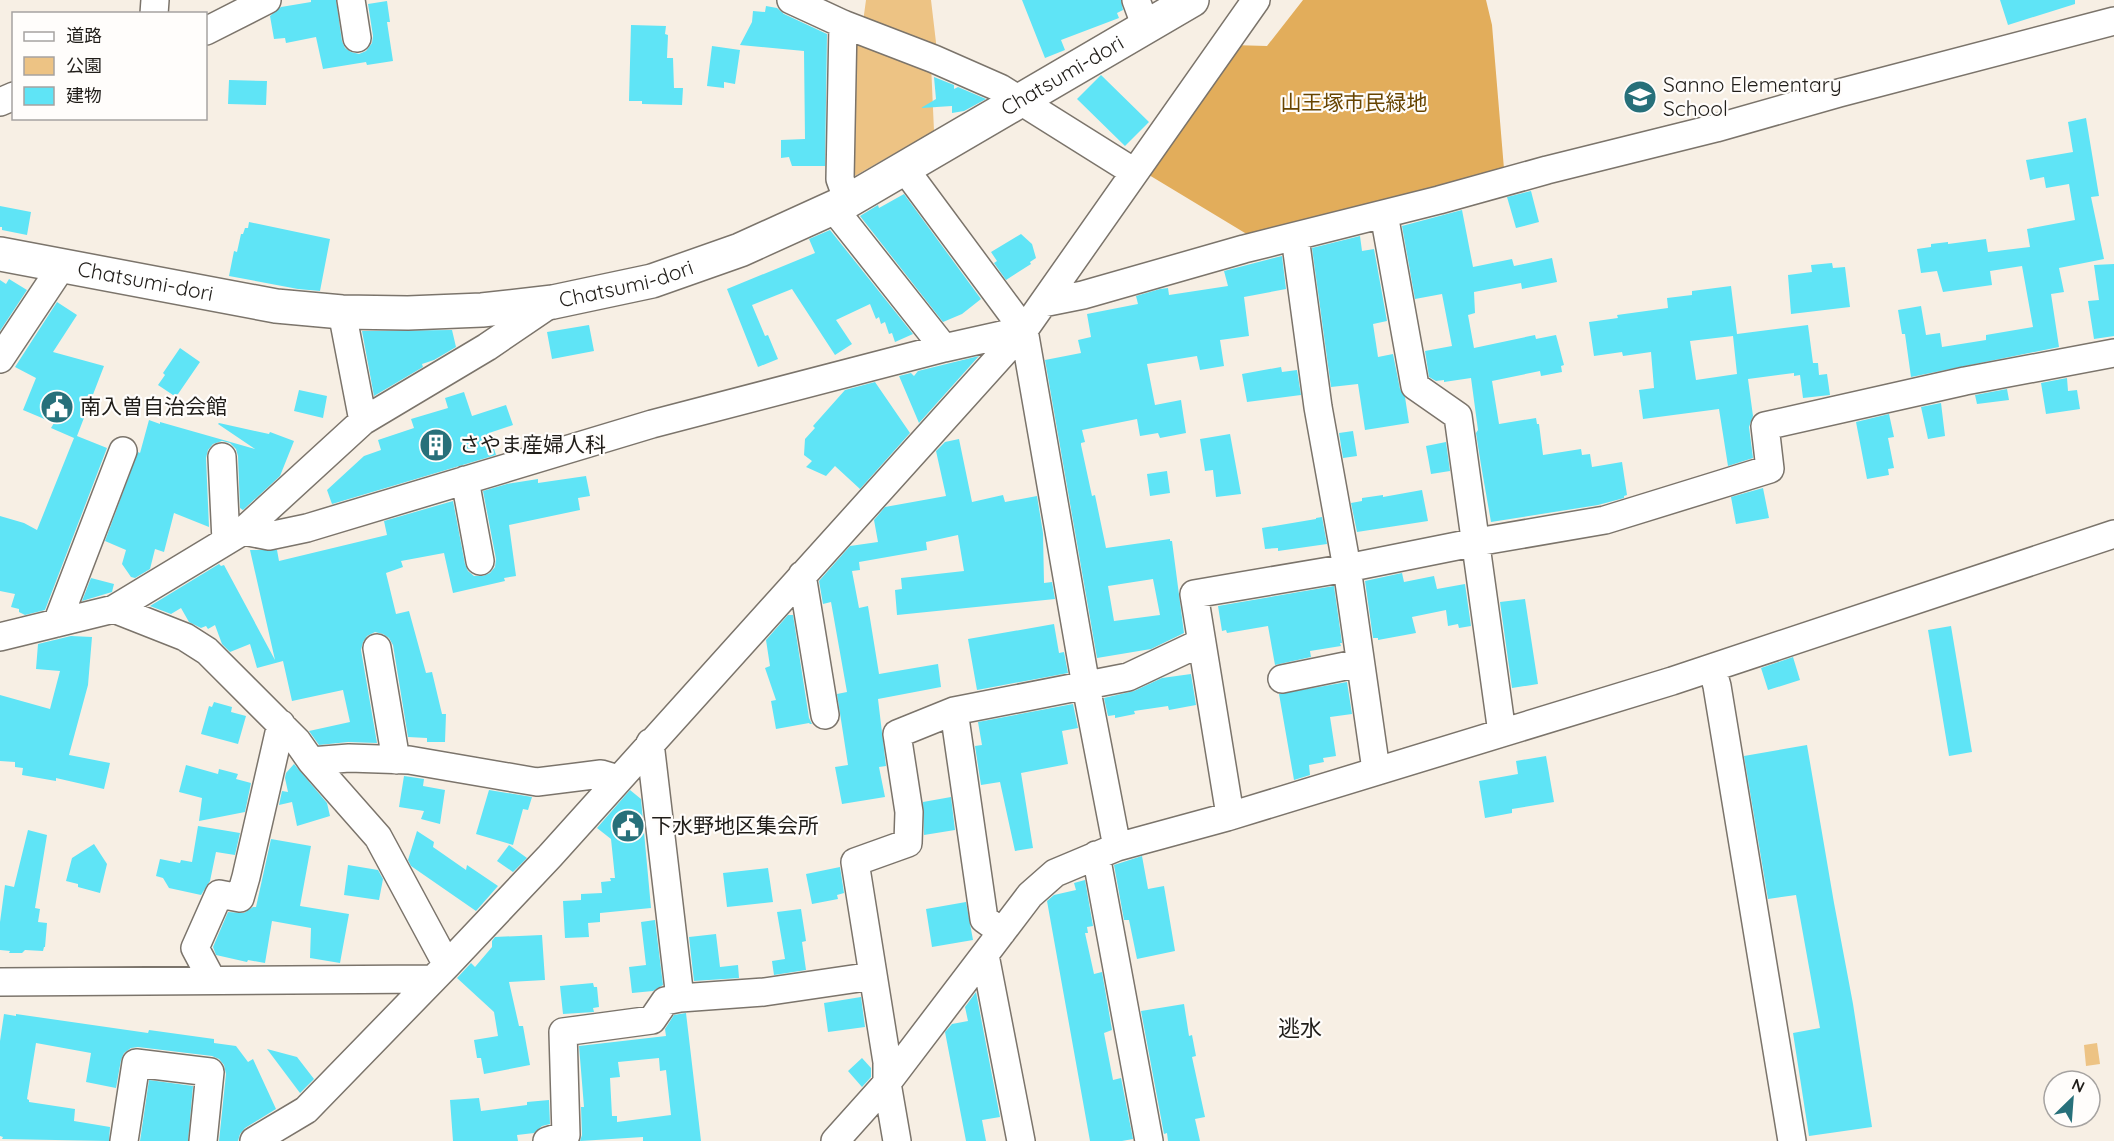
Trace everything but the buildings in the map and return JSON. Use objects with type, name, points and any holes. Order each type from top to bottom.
[{"type":"main road","name":"Chatsumi-dori","points":[[0,254],[276,306],[342,312],[408,313],[482,310],[553,302],[652,281],[740,250],[841,205],[1022,101],[1141,14],[1192,0]]},
{"type":"street","points":[[207,30],[267,0]]},
{"type":"street","points":[[351,0],[357,38]]},
{"type":"street","points":[[790,0],[1000,88],[1134,172]]},
{"type":"street","points":[[254,1141],[306,1110],[550,856],[1024,330],[1256,0]]},
{"type":"street","points":[[1043,303],[1083,295],[1244,249],[1716,128],[1839,93],[2114,21]]},
{"type":"street","points":[[843,24],[841,205],[944,348]]},
{"type":"street","points":[[904,168],[1024,330],[1086,686],[1106,851],[1149,1141]]},
{"type":"street","points":[[1384,214],[1414,386],[1458,416],[1478,542],[1503,733]]},
{"type":"street","points":[[1295,237],[1318,407],[1347,568],[1376,770]]},
{"type":"street","points":[[0,359],[62,266]]},
{"type":"street","points":[[0,637],[114,609],[234,536],[363,421],[487,347],[553,302]]},
{"type":"street","points":[[342,312],[363,421]]},
{"type":"street","points":[[234,536],[269,536],[307,528],[652,424],[944,348],[1024,330]]},
{"type":"street","points":[[1230,815],[1200,643],[1194,594],[1605,520],[1770,469],[1765,426],[1965,381],[2114,353]]},
{"type":"street","points":[[57,623],[123,451]]},
{"type":"street","points":[[222,457],[234,536]]},
{"type":"street","points":[[465,480],[480,561]]},
{"type":"street","points":[[835,1141],[887,1083],[1040,885],[1055,873],[1106,851],[1503,733],[1712,668],[2114,534]]},
{"type":"street","points":[[801,575],[825,715]]},
{"type":"street","points":[[114,609],[185,637],[207,651],[297,741],[311,761],[378,837],[439,972]]},
{"type":"street","points":[[897,1141],[887,1083],[887,1062],[855,862],[908,843],[909,812],[897,734],[954,711],[1128,676],[1200,643]]},
{"type":"street","points":[[376,648],[396,760]]},
{"type":"street","points":[[1282,679],[1360,663]]},
{"type":"street","points":[[1712,668],[1717,686],[1791,1141]]},
{"type":"street","points":[[954,711],[984,919],[1002,932]]},
{"type":"street","points":[[212,980],[195,948],[219,894],[240,898],[281,724]]},
{"type":"street","points":[[650,743],[680,998]]},
{"type":"street","points":[[311,761],[349,758],[409,760],[537,782],[601,774],[618,779]]},
{"type":"street","points":[[985,955],[1021,1141]]},
{"type":"street","points":[[0,982],[212,980],[439,972]]},
{"type":"street","points":[[547,1141],[566,1136],[563,1032],[652,1020],[665,1001],[680,998],[764,992],[873,976]]},
{"type":"street","points":[[124,1141],[136,1063],[210,1072],[203,1141]]},
{"type":"green space","points":[[866,0],[931,0],[937,51],[863,22]]},
{"type":"green space","name":"山王塚市民緑地","points":[[1303,0],[1486,0],[1492,25],[1504,169],[1380,204],[1250,236],[1149,175],[1232,45],[1267,46]]},
{"type":"green space","points":[[850,38],[931,64],[934,131],[853,177]]},
{"type":"green space","points":[[2097,1043],[2100,1064],[2086,1066],[2084,1045]]},
{"type":"place","name":"Sanno Elementary School","points":[[1640,97]]},
{"type":"place","name":"南入曽自治会館","points":[[57,407]]},
{"type":"place","name":"さやま産婦人科","points":[[436,445]]},
{"type":"place","name":"下水野地区集会所","points":[[628,826]]},
{"type":"district","name":"逃水","points":[[1300,1028]]}]
